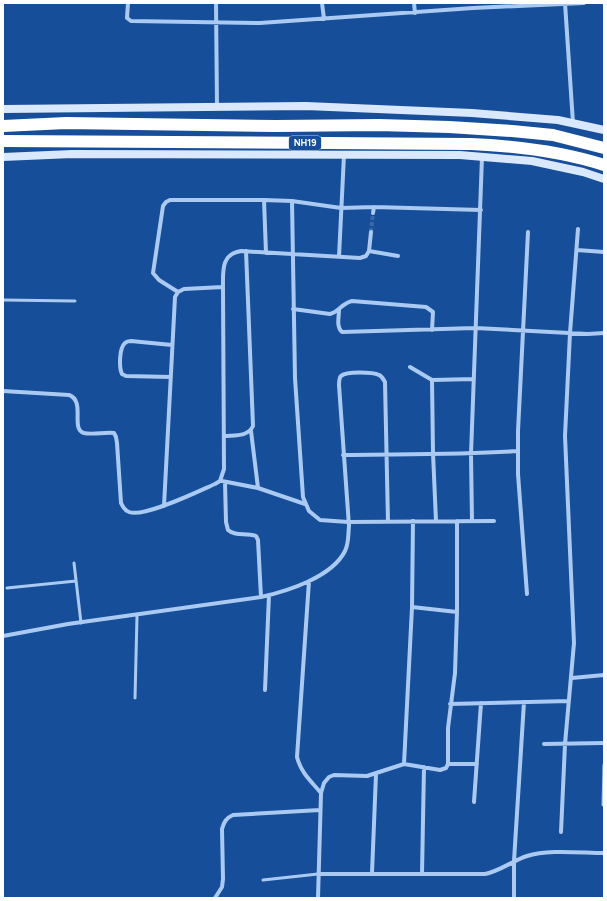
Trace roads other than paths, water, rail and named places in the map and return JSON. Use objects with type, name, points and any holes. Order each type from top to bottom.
[{"type":"highway","name":"NH19","points":[[3,126],[74,124],[276,126],[379,125],[449,127],[554,135],[604,148]]},
{"type":"highway","name":"NH19","points":[[3,141],[505,145],[543,150],[585,159],[604,165]]},
{"type":"street","points":[[128,3],[127,18],[131,21],[256,24],[473,8],[584,3]]},
{"type":"street","points":[[216,3],[217,107]]},
{"type":"street","points":[[322,3],[324,19]]},
{"type":"street","points":[[414,3],[415,13]]},
{"type":"street","points":[[472,3],[473,8]]},
{"type":"street","points":[[565,3],[573,123]]},
{"type":"street","points":[[3,109],[306,106],[472,113],[558,120],[604,130]]},
{"type":"street","points":[[3,157],[72,154],[460,155],[532,161],[583,172],[604,179]]},
{"type":"street","points":[[339,257],[340,208],[344,155]]},
{"type":"street","points":[[472,521],[471,454],[482,157]]},
{"type":"street","points":[[178,292],[159,280],[153,273],[164,206],[166,202],[170,200],[264,200],[340,208],[374,207],[480,210]]},
{"type":"street","points":[[264,200],[266,253]]},
{"type":"street","points":[[292,202],[295,378],[303,497],[309,511],[320,520],[348,522],[494,521]]},
{"type":"street","points":[[373,213],[374,207]]},
{"type":"street","points":[[561,832],[565,744],[574,643],[565,436],[570,333],[578,229]]},
{"type":"street","points":[[261,597],[258,540],[256,536],[251,534],[233,534],[228,530],[226,522],[222,481],[224,469],[223,267],[225,261],[234,252],[246,251],[360,258],[366,256],[369,251],[371,232]]},
{"type":"street","points":[[527,594],[520,517],[518,451],[528,232]]},
{"type":"street","points":[[577,250],[604,252]]},
{"type":"street","points":[[246,251],[253,420],[251,431],[258,488]]},
{"type":"street","points":[[369,251],[398,256]]},
{"type":"street","points":[[164,506],[175,297],[178,292],[184,289],[223,287]]},
{"type":"street","points":[[293,309],[330,314],[335,313],[347,302],[352,301],[426,307],[433,312],[432,330]]},
{"type":"street","points":[[339,310],[338,326],[339,330],[342,332],[475,328],[570,333],[604,333]]},
{"type":"street","points":[[171,376],[126,376],[122,374],[119,367],[124,343],[131,341],[172,345]]},
{"type":"street","points":[[410,367],[432,380],[474,380]]},
{"type":"street","points":[[3,636],[261,597],[308,581],[337,563],[345,551],[348,540],[340,380],[346,373],[372,372],[382,377],[385,382],[388,522]]},
{"type":"street","points":[[432,380],[436,521]]},
{"type":"street","points":[[3,391],[74,396],[77,401],[78,425],[80,430],[84,433],[114,433],[116,437],[121,497],[123,508],[128,512],[144,512],[164,506],[222,481],[258,488],[305,504]]},
{"type":"street","points":[[224,436],[245,434],[251,431]]},
{"type":"street","points":[[343,455],[433,453],[471,454],[518,451]]},
{"type":"street","points":[[404,764],[412,607],[413,521]]},
{"type":"street","points":[[318,898],[320,810],[324,783],[329,777],[334,775],[367,776],[404,764],[440,770],[446,768],[448,764],[448,728],[455,673],[457,522]]},
{"type":"street","points":[[308,581],[297,757],[299,766],[304,774],[322,793]]},
{"type":"street","points":[[265,690],[269,595]]},
{"type":"street","points":[[412,607],[457,612]]},
{"type":"street","points":[[572,678],[604,675]]},
{"type":"street","points":[[450,704],[569,701]]},
{"type":"street","points":[[514,898],[514,861],[524,702]]},
{"type":"street","points":[[474,802],[481,703]]},
{"type":"street","points":[[544,744],[604,743]]},
{"type":"street","points":[[448,764],[477,764]]},
{"type":"street","points":[[422,874],[424,768]]},
{"type":"street","points":[[372,873],[376,774]]},
{"type":"street","points":[[215,898],[222,887],[222,829],[227,818],[232,815],[320,810]]},
{"type":"street","points":[[318,874],[485,874],[494,872],[514,861],[539,853],[604,853]]},
{"type":"lane","points":[[3,300],[75,301]]},
{"type":"lane","points":[[74,563],[81,623]]},
{"type":"lane","points":[[7,588],[76,581]]},
{"type":"lane","points":[[135,698],[137,616]]},
{"type":"lane","points":[[603,805],[604,765]]},
{"type":"lane","points":[[263,880],[318,874]]},
{"type":"tunnel","points":[[371,232],[373,213]]}]
